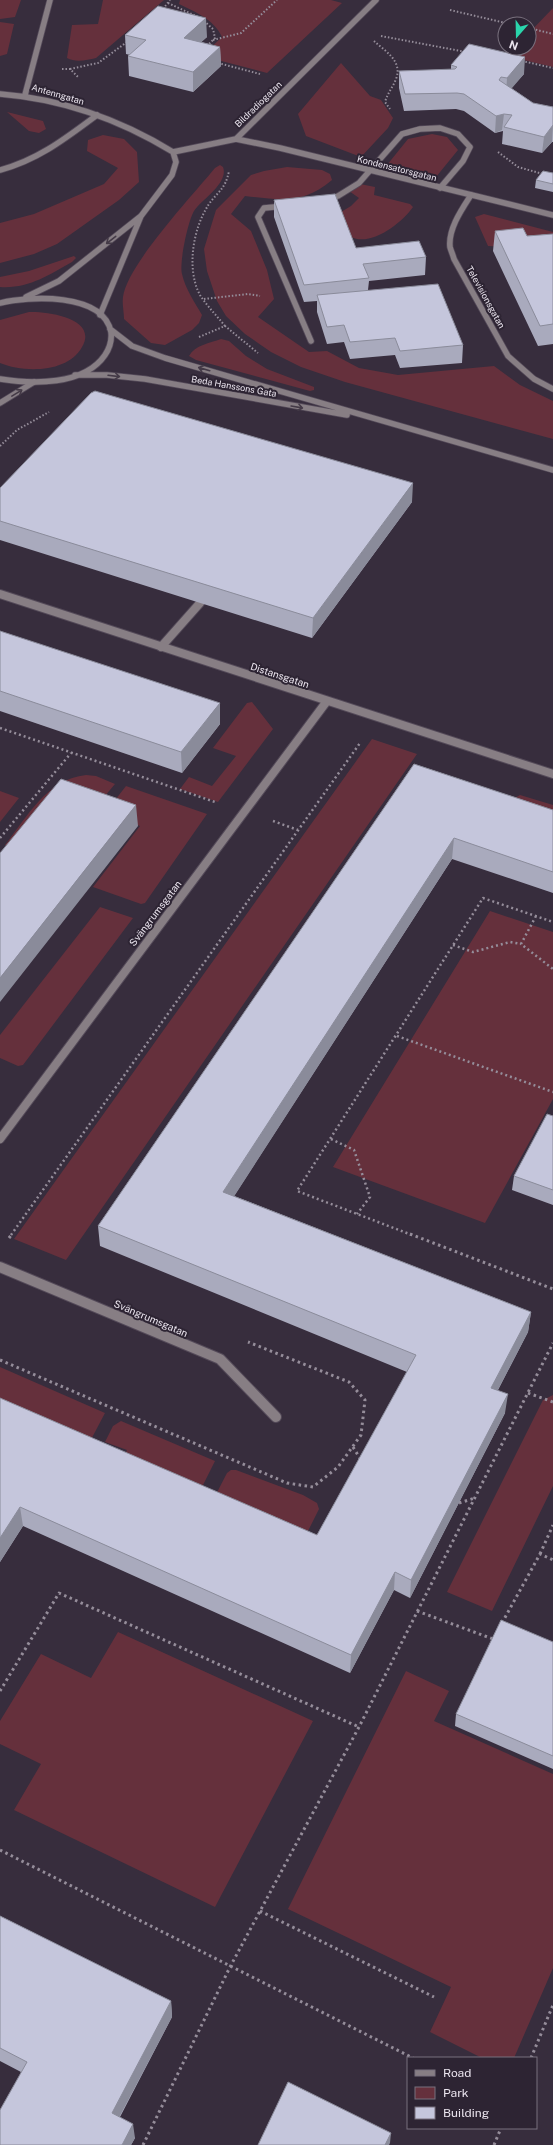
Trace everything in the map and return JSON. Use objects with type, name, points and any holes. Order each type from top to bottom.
[{"type":"street","name":"Antenngatan","points":[[50,0],[25,95],[63,102],[97,115],[147,135],[173,152]]},
{"type":"street","name":"Bildradiogatan","points":[[173,152],[236,139],[376,0]]},
{"type":"street","points":[[0,94],[25,95]]},
{"type":"street","points":[[0,170],[12,168],[40,155],[97,115]]},
{"type":"street","points":[[317,201],[338,198],[354,187],[402,134],[412,129],[427,128],[458,134],[467,140],[470,148],[463,160],[440,188]]},
{"type":"street","name":"Kondensatorsgatan","points":[[236,139],[370,170],[553,216]]},
{"type":"street","points":[[26,297],[59,281],[141,216],[172,175],[176,162],[173,152]]},
{"type":"street","name":"Televisionsgatan","points":[[471,195],[460,211],[450,246],[454,259],[508,356],[534,379],[553,389]]},
{"type":"street","points":[[289,205],[264,208],[258,217],[311,341]]},
{"type":"street","points":[[100,315],[141,216]]},
{"type":"street","name":"Beda Hanssons Gata","points":[[1,302],[26,297],[46,297],[72,301],[88,307],[100,315],[110,329],[132,346],[165,358],[553,470]]},
{"type":"street","name":"Beda Hanssons Gata","points":[[0,378],[34,382],[55,380],[75,375],[90,368],[107,353],[111,341],[110,329]]},
{"type":"street","name":"Beda Hanssons Gata","points":[[75,375],[107,375],[145,380],[389,423]]},
{"type":"street","points":[[0,403],[34,382]]},
{"type":"street","name":"Distansgatan","points":[[0,594],[553,774]]},
{"type":"street","points":[[161,647],[200,603]]},
{"type":"street","name":"Svängrumsgatan","points":[[0,1139],[327,701]]},
{"type":"street","name":"Svängrumsgatan","points":[[0,1267],[220,1359],[276,1417]]},
{"type":"path","points":[[162,10],[170,0]]},
{"type":"path","points":[[213,40],[241,33],[277,0]]},
{"type":"path","points":[[168,3],[201,18],[213,29],[215,38],[202,52]]},
{"type":"path","points":[[450,10],[497,21]]},
{"type":"path","points":[[537,30],[553,34]]},
{"type":"path","points":[[378,35],[470,53]]},
{"type":"path","points":[[369,37],[393,57],[397,67],[396,79],[389,90],[385,102],[393,113],[408,122],[427,128]]},
{"type":"path","points":[[70,69],[98,63],[128,41]]},
{"type":"path","points":[[520,60],[553,68]]},
{"type":"path","points":[[211,61],[293,83]]},
{"type":"path","points":[[470,148],[492,148],[518,167],[547,175]]},
{"type":"path","points":[[203,299],[248,294],[293,300]]},
{"type":"path","points":[[4,1245],[378,717]]},
{"type":"path","points":[[0,728],[245,811]]},
{"type":"path","points":[[0,838],[71,753]]},
{"type":"path","points":[[553,922],[483,898],[397,1036],[297,1191],[553,1289]]},
{"type":"path","points":[[521,944],[536,916]]},
{"type":"path","points":[[453,945],[473,952],[510,942],[521,944],[553,969]]},
{"type":"path","points":[[397,1036],[553,1092]]},
{"type":"path","points":[[331,1139],[354,1150],[370,1197],[357,1214]]},
{"type":"path","points":[[0,1360],[287,1482],[313,1487],[338,1467],[361,1435],[365,1400],[348,1382],[246,1341]]},
{"type":"path","points":[[143,2145],[230,1967],[359,1727],[553,1343]]},
{"type":"path","points":[[528,1392],[553,1402]]},
{"type":"path","points":[[353,1447],[365,1465]]},
{"type":"path","points":[[459,1503],[475,1498]]},
{"type":"path","points":[[499,1627],[540,1554],[553,1525]]},
{"type":"path","points":[[540,1554],[553,1560]]},
{"type":"path","points":[[0,1691],[59,1593],[359,1727]]},
{"type":"path","points":[[417,1611],[492,1641],[496,1634]]},
{"type":"path","points":[[0,1850],[411,2057]]},
{"type":"path","points":[[260,1911],[434,1997]]},
{"type":"path","points":[[531,2057],[553,2005]]},
{"type":"path","points":[[494,2145],[501,2129]]},
{"type":"green space","points":[[0,0],[21,0],[15,17],[0,19]]},
{"type":"green space","points":[[103,0],[164,0],[96,58],[78,61],[70,60],[67,58],[72,25],[98,24]]},
{"type":"green space","points":[[180,0],[331,0],[342,3],[267,73],[202,56],[222,37],[214,25],[198,13],[179,4]]},
{"type":"green space","points":[[553,8],[553,67],[507,56],[537,56],[537,25]]},
{"type":"green space","points":[[0,22],[14,24],[7,54],[0,56]]},
{"type":"green space","points":[[341,63],[370,96],[381,100],[393,118],[388,128],[361,157],[306,136],[298,114]]},
{"type":"green space","points":[[7,112],[43,121],[46,129],[39,133],[29,131]]},
{"type":"green space","points":[[432,134],[447,137],[458,150],[436,177],[387,165],[408,139]]},
{"type":"green space","points":[[103,135],[124,139],[137,152],[139,182],[119,200],[57,244],[34,254],[0,263],[0,223],[34,214],[104,184],[118,168],[87,151],[88,140]]},
{"type":"green space","points":[[220,165],[223,167],[224,173],[222,179],[219,185],[194,211],[189,224],[183,252],[181,269],[183,279],[202,315],[199,323],[192,330],[165,345],[151,343],[124,319],[123,297],[127,283],[148,249],[162,231],[215,168]]},
{"type":"green space","points":[[287,167],[322,170],[330,174],[332,180],[311,194],[291,199],[270,199],[245,196],[231,214],[251,231],[267,270],[274,299],[258,317],[309,352],[327,351],[359,368],[398,375],[494,366],[520,385],[553,401],[553,439],[345,382],[301,367],[271,352],[245,334],[226,316],[217,301],[207,271],[204,249],[216,210],[251,175]]},
{"type":"green space","points":[[360,184],[375,187],[374,195],[410,204],[413,207],[394,226],[377,236],[368,239],[351,237],[341,212],[351,206],[359,198],[349,191]]},
{"type":"green space","points":[[484,214],[553,232],[553,242],[508,247],[488,246],[475,217]]},
{"type":"green space","points":[[74,256],[76,258],[72,262],[38,280],[20,286],[0,287],[0,277],[29,271]]},
{"type":"green space","points":[[29,312],[58,315],[77,323],[83,329],[85,337],[82,347],[75,356],[67,362],[45,368],[21,368],[0,363],[0,320]]},
{"type":"green space","points":[[221,339],[229,341],[246,356],[267,369],[314,387],[314,390],[310,391],[196,360],[189,356],[195,349]]},
{"type":"green space","points":[[252,702],[273,729],[218,802],[180,789],[189,777],[212,786],[236,756],[213,748],[247,703]]},
{"type":"green space","points":[[372,739],[417,754],[66,1260],[14,1239]]},
{"type":"green space","points":[[86,775],[96,776],[115,784],[94,809],[19,850],[5,845],[39,801],[49,792],[72,778]]},
{"type":"green space","points":[[126,786],[207,814],[145,903],[141,904],[93,887],[140,826],[105,813]]},
{"type":"green space","points":[[0,791],[19,798],[0,822]]},
{"type":"green space","points":[[520,795],[553,805],[553,827],[513,799]]},
{"type":"green space","points":[[100,907],[133,918],[23,1065],[18,1066],[0,1058],[0,1035]]},
{"type":"green space","points":[[490,911],[553,932],[553,1099],[485,1223],[333,1167]]},
{"type":"green space","points":[[0,1367],[105,1413],[86,1449],[0,1412]]},
{"type":"green space","points":[[553,1395],[553,1486],[492,1611],[447,1592],[543,1400]]},
{"type":"green space","points":[[121,1421],[215,1461],[201,1489],[120,1464],[127,1450],[105,1442],[113,1426]]},
{"type":"green space","points":[[231,1470],[236,1470],[303,1495],[317,1503],[319,1509],[302,1543],[211,1504],[227,1473]]},
{"type":"green space","points":[[118,1632],[313,1721],[215,1907],[14,1810],[41,1764],[0,1744],[0,1721],[41,1654],[91,1678]]},
{"type":"green space","points":[[406,1671],[449,1691],[434,1721],[553,1774],[553,1968],[514,2057],[480,2057],[430,2032],[451,1987],[288,1909]]},
{"type":"building","points":[[158,6],[206,18],[184,38],[220,47],[193,72],[128,56],[146,40],[125,35]]},
{"type":"building","points":[[469,44],[497,50],[497,56],[525,57],[507,78],[501,77],[499,80],[533,103],[553,107],[553,125],[544,137],[504,127],[512,115],[504,114],[496,116],[464,94],[405,94],[399,71],[455,69],[457,67],[451,65]]},
{"type":"building","points":[[543,171],[553,173],[553,184],[536,180]]},
{"type":"building","points":[[335,194],[356,248],[419,241],[426,257],[363,264],[369,278],[304,285],[274,200]]},
{"type":"building","points":[[523,228],[527,236],[553,234],[553,324],[540,326],[495,231]]},
{"type":"building","points":[[438,284],[463,345],[400,351],[395,338],[350,342],[344,325],[327,327],[317,295]]},
{"type":"building","points":[[95,391],[413,483],[313,618],[0,521],[0,488],[91,393]]},
{"type":"building","points":[[0,631],[220,703],[181,752],[0,691]]},
{"type":"building","points":[[414,764],[553,810],[553,872],[454,838],[223,1192],[531,1312],[491,1388],[508,1394],[411,1580],[395,1572],[351,1655],[20,1507],[0,1538],[0,1398],[317,1535],[416,1355],[98,1226]]},
{"type":"building","points":[[61,779],[136,805],[0,978],[0,853]]},
{"type":"building","points":[[547,1114],[553,1116],[553,1190],[514,1176]]},
{"type":"building","points":[[501,1620],[553,1642],[553,1756],[456,1714]]},
{"type":"building","points":[[0,1916],[171,2001],[112,2113],[133,2124],[122,2145],[0,2145],[0,2110],[27,2062],[0,2048]]},
{"type":"building","points":[[288,2082],[391,2133],[385,2145],[258,2145]]}]
